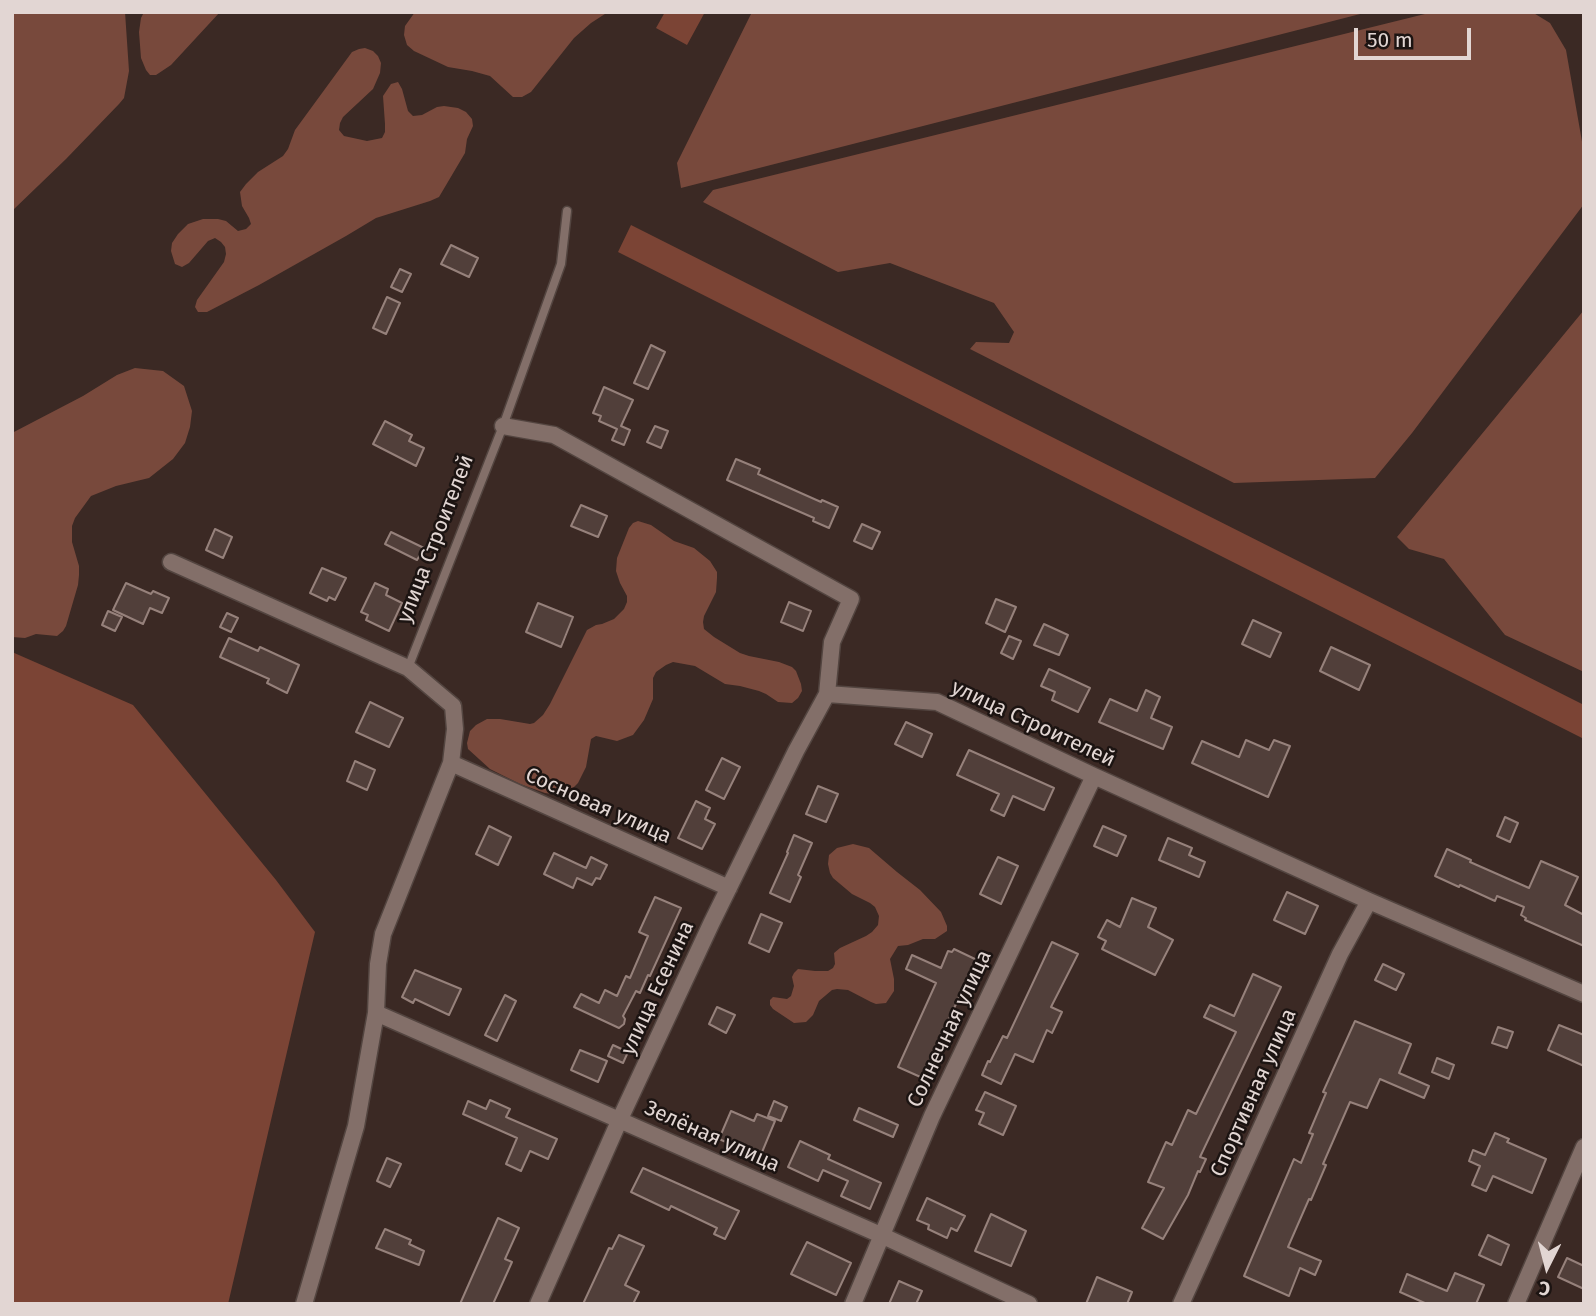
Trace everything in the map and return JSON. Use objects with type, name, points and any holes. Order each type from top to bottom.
[{"type":"street","points":[[503,426],[554,435],[851,599],[832,642],[827,694]]},
{"type":"street","points":[[171,562],[408,668],[453,706],[455,729],[451,763],[383,934],[378,964],[376,1013],[356,1126],[304,1304]]},
{"type":"street","name":"улица Строителей","points":[[827,694],[937,702],[1369,901],[1584,994]]},
{"type":"street","name":"улица Есенина","points":[[538,1304],[620,1119],[729,888],[827,694]]},
{"type":"street","name":"Сосновая улица","points":[[451,763],[729,888]]},
{"type":"street","name":"Солнечная улица","points":[[853,1304],[932,1116],[1094,776]]},
{"type":"street","name":"Спортивная улица","points":[[1181,1304],[1340,954],[1369,901]]},
{"type":"street","name":"Зелёная улица","points":[[376,1013],[883,1236],[1029,1304]]},
{"type":"street","points":[[1516,1304],[1584,1147]]},
{"type":"lane","name":"улица Строителей","points":[[408,668],[503,426],[561,264],[567,211]]},
{"type":"shaded area","points":[[12,12],[125,12],[129,71],[124,98],[119,104],[12,211]]},
{"type":"shaded area","points":[[144,12],[220,12],[171,65],[156,75],[150,75],[141,58],[139,32]]},
{"type":"shaded area","points":[[415,12],[608,12],[574,38],[531,92],[522,97],[513,97],[490,76],[448,67],[407,45],[405,26]]},
{"type":"shaded area","points":[[665,12],[705,12],[687,45],[656,28]]},
{"type":"shaded area","points":[[752,12],[1368,12],[681,188],[677,163]]},
{"type":"shaded area","points":[[1433,12],[1532,12],[1550,23],[1566,50],[1584,153],[1584,204],[1412,433],[1375,478],[1234,483],[970,349],[976,342],[1009,343],[1014,332],[994,303],[890,263],[838,272],[703,202],[713,190]]},
{"type":"shaded area","points":[[365,48],[378,56],[381,63],[380,73],[373,89],[343,117],[339,130],[344,136],[367,141],[382,138],[385,132],[383,96],[391,84],[398,82],[408,111],[413,116],[444,106],[458,108],[472,119],[473,126],[465,153],[439,197],[376,218],[259,285],[207,312],[198,312],[195,307],[197,300],[224,262],[225,247],[215,238],[208,241],[189,263],[182,267],[175,264],[171,251],[172,243],[188,224],[203,219],[226,221],[238,231],[251,224],[242,206],[240,192],[258,172],[283,156],[295,130],[352,52]]},
{"type":"shaded area","points":[[631,225],[1584,705],[1584,739],[618,252]]},
{"type":"shaded area","points":[[1584,310],[1584,672],[1505,635],[1444,559],[1409,549],[1397,537]]},
{"type":"shaded area","points":[[135,368],[163,371],[184,386],[192,411],[185,443],[173,459],[149,478],[116,486],[91,496],[72,526],[72,542],[79,575],[66,626],[57,636],[36,634],[25,638],[12,637],[12,433],[117,375]]},
{"type":"shaded area","points":[[638,521],[651,525],[674,541],[694,548],[710,561],[717,572],[716,592],[704,616],[704,629],[740,653],[792,667],[801,684],[802,691],[798,698],[792,703],[778,702],[759,691],[725,684],[695,666],[673,662],[656,672],[653,678],[653,699],[644,720],[633,735],[617,741],[596,736],[591,739],[586,767],[573,788],[560,795],[545,793],[490,769],[468,749],[470,731],[487,719],[530,724],[543,715],[587,630],[614,619],[624,609],[627,596],[616,571],[617,558],[629,528]]},
{"type":"shaded area","points":[[12,652],[133,705],[276,880],[315,932],[228,1304],[12,1304]]},
{"type":"shaded area","points":[[853,844],[869,848],[920,890],[941,912],[947,931],[935,939],[923,939],[898,946],[890,959],[894,991],[886,1003],[876,1004],[848,990],[832,990],[819,1001],[813,1015],[806,1022],[794,1023],[773,1009],[770,1000],[773,997],[787,999],[791,996],[794,986],[792,977],[798,969],[828,971],[833,968],[834,953],[866,936],[878,925],[879,916],[875,907],[852,894],[830,873],[829,855],[837,848]]},
{"type":"building","points":[[451,245],[478,258],[469,277],[441,264]]},
{"type":"building","points":[[400,269],[411,274],[402,292],[391,287]]},
{"type":"building","points":[[387,297],[400,303],[386,334],[373,328]]},
{"type":"building","points":[[651,345],[665,352],[648,389],[634,383]]},
{"type":"building","points":[[604,387],[633,400],[621,426],[630,430],[624,445],[612,440],[617,429],[599,421],[601,416],[593,413]]},
{"type":"building","points":[[385,421],[412,435],[409,441],[424,448],[416,466],[373,444]]},
{"type":"building","points":[[655,426],[668,431],[661,448],[647,442]]},
{"type":"building","points":[[736,459],[760,469],[758,474],[838,507],[829,528],[813,521],[814,518],[727,480]]},
{"type":"building","points":[[581,505],[607,516],[598,537],[571,526]]},
{"type":"building","points":[[862,524],[880,532],[872,549],[854,541]]},
{"type":"building","points":[[215,529],[232,537],[223,558],[206,550]]},
{"type":"building","points":[[391,532],[424,548],[417,560],[385,544]]},
{"type":"building","points":[[322,568],[346,578],[335,600],[329,597],[327,601],[310,593]]},
{"type":"building","points":[[126,583],[151,594],[153,591],[169,598],[162,613],[150,608],[143,624],[113,610]]},
{"type":"building","points":[[375,583],[388,589],[386,595],[402,603],[389,631],[366,620],[368,615],[361,612]]},
{"type":"building","points":[[996,599],[1016,607],[1005,632],[986,623]]},
{"type":"building","points":[[789,602],[811,611],[803,631],[781,622]]},
{"type":"building","points":[[538,603],[573,617],[561,647],[526,632]]},
{"type":"building","points":[[108,611],[122,617],[115,631],[102,625]]},
{"type":"building","points":[[227,613],[238,618],[231,632],[220,627]]},
{"type":"building","points":[[1253,620],[1281,633],[1270,657],[1242,644]]},
{"type":"building","points":[[1044,624],[1068,635],[1059,655],[1034,645]]},
{"type":"building","points":[[1009,636],[1021,641],[1013,659],[1001,653]]},
{"type":"building","points":[[229,638],[258,651],[260,647],[299,665],[287,693],[267,683],[269,679],[220,657]]},
{"type":"building","points":[[1331,647],[1370,665],[1359,690],[1320,671]]},
{"type":"building","points":[[1049,669],[1090,688],[1078,712],[1052,700],[1055,692],[1041,686]]},
{"type":"building","points":[[1146,690],[1160,697],[1151,718],[1172,727],[1163,749],[1099,722],[1110,699],[1137,711]]},
{"type":"building","points":[[370,702],[403,718],[389,747],[356,732]]},
{"type":"building","points":[[906,722],[932,734],[922,757],[895,744]]},
{"type":"building","points":[[1246,740],[1269,750],[1274,740],[1290,746],[1268,797],[1192,763],[1202,741],[1239,757]]},
{"type":"building","points":[[969,750],[1054,788],[1044,810],[1013,796],[1004,816],[991,810],[999,794],[957,775]]},
{"type":"building","points":[[722,758],[740,767],[724,799],[706,790]]},
{"type":"building","points":[[355,761],[375,770],[367,790],[347,781]]},
{"type":"building","points":[[818,786],[838,794],[826,822],[806,814]]},
{"type":"building","points":[[696,801],[710,808],[705,819],[715,824],[702,849],[678,838]]},
{"type":"building","points":[[1505,817],[1518,823],[1510,842],[1497,836]]},
{"type":"building","points":[[489,826],[511,837],[498,865],[476,854]]},
{"type":"building","points":[[1103,826],[1126,836],[1117,856],[1094,846]]},
{"type":"building","points":[[794,835],[812,843],[790,902],[770,893]]},
{"type":"building","points":[[1168,838],[1192,848],[1189,855],[1205,862],[1199,877],[1159,860]]},
{"type":"building","points":[[1447,849],[1529,888],[1541,861],[1578,877],[1565,905],[1584,915],[1584,946],[1525,920],[1521,915],[1524,907],[1497,896],[1495,901],[1435,876]]},
{"type":"building","points":[[554,853],[586,868],[591,857],[607,865],[600,879],[596,878],[592,885],[577,878],[573,888],[544,874]]},
{"type":"building","points":[[998,857],[1018,866],[1001,904],[980,894]]},
{"type":"building","points":[[1287,892],[1318,906],[1305,934],[1274,920]]},
{"type":"building","points":[[655,897],[681,908],[650,976],[648,975],[640,993],[636,991],[623,1016],[624,1024],[619,1028],[574,1007],[581,994],[599,1003],[605,990],[617,996],[626,976],[630,978],[648,936],[639,932]]},
{"type":"building","points":[[1132,898],[1156,908],[1148,927],[1173,940],[1155,975],[1102,949],[1106,941],[1098,937],[1107,920],[1120,927]]},
{"type":"building","points":[[761,914],[782,923],[769,952],[749,943]]},
{"type":"building","points":[[1052,942],[1078,954],[1051,1007],[1062,1012],[1052,1033],[1047,1030],[1033,1062],[1015,1054],[1001,1084],[982,1075],[1003,1036],[1007,1038]]},
{"type":"building","points":[[954,949],[977,960],[937,1044],[940,1045],[925,1079],[898,1067],[936,983],[906,969],[912,955],[941,968],[948,951],[952,952]]},
{"type":"building","points":[[1383,964],[1404,974],[1396,990],[1375,980]]},
{"type":"building","points":[[415,970],[461,989],[449,1015],[415,999],[413,1003],[402,997]]},
{"type":"building","points":[[1253,974],[1281,987],[1200,1157],[1206,1159],[1200,1172],[1198,1171],[1163,1239],[1142,1228],[1164,1188],[1148,1182],[1166,1142],[1172,1145],[1188,1110],[1196,1114],[1236,1032],[1204,1017],[1210,1005],[1234,1016]]},
{"type":"building","points":[[505,995],[516,1001],[497,1041],[485,1035]]},
{"type":"building","points":[[717,1007],[735,1015],[726,1033],[709,1024]]},
{"type":"building","points":[[1355,1021],[1411,1044],[1399,1073],[1429,1086],[1424,1098],[1380,1079],[1367,1108],[1350,1102],[1323,1164],[1326,1165],[1288,1247],[1321,1261],[1315,1275],[1300,1268],[1289,1296],[1244,1276],[1294,1159],[1301,1163],[1313,1134],[1309,1133],[1326,1093],[1323,1092]]},
{"type":"building","points":[[1559,1025],[1584,1035],[1584,1066],[1548,1050]]},
{"type":"building","points":[[1498,1027],[1513,1032],[1507,1048],[1492,1043]]},
{"type":"building","points":[[613,1045],[628,1052],[623,1063],[608,1056]]},
{"type":"building","points":[[580,1050],[607,1061],[598,1082],[571,1070]]},
{"type":"building","points":[[1437,1058],[1454,1065],[1449,1079],[1432,1072]]},
{"type":"building","points":[[985,1092],[1016,1106],[1003,1135],[979,1124],[984,1113],[976,1110]]},
{"type":"building","points":[[490,1100],[510,1109],[506,1117],[557,1139],[548,1159],[530,1151],[521,1171],[506,1164],[517,1138],[463,1114],[468,1101],[486,1109]]},
{"type":"building","points":[[774,1101],[787,1107],[781,1121],[768,1116]]},
{"type":"building","points":[[859,1108],[898,1125],[893,1137],[854,1120]]},
{"type":"building","points":[[731,1111],[754,1121],[757,1114],[775,1121],[760,1157],[719,1139]]},
{"type":"building","points":[[1495,1133],[1509,1139],[1507,1142],[1546,1159],[1532,1193],[1493,1176],[1486,1191],[1472,1185],[1480,1166],[1469,1161],[1473,1150],[1485,1155]]},
{"type":"building","points":[[800,1141],[830,1155],[828,1159],[881,1183],[870,1209],[841,1196],[848,1181],[823,1170],[818,1181],[788,1167]]},
{"type":"building","points":[[387,1158],[401,1164],[390,1187],[377,1181]]},
{"type":"building","points":[[643,1168],[739,1211],[725,1239],[714,1234],[717,1228],[671,1206],[669,1210],[631,1192]]},
{"type":"building","points":[[927,1198],[965,1216],[957,1231],[951,1228],[947,1238],[917,1220]]},
{"type":"building","points":[[991,1214],[1026,1231],[1011,1266],[975,1251]]},
{"type":"building","points":[[498,1218],[519,1228],[505,1259],[512,1262],[493,1304],[460,1304]]},
{"type":"building","points":[[385,1229],[411,1240],[409,1244],[424,1251],[419,1265],[376,1248]]},
{"type":"building","points":[[619,1235],[644,1246],[625,1285],[639,1292],[633,1304],[583,1304],[609,1248],[612,1249]]},
{"type":"building","points":[[1488,1235],[1509,1245],[1501,1265],[1479,1255]]},
{"type":"building","points":[[807,1242],[851,1263],[836,1295],[791,1274]]},
{"type":"building","points":[[1567,1258],[1584,1266],[1584,1289],[1558,1277]]},
{"type":"building","points":[[1455,1273],[1484,1285],[1476,1304],[1427,1304],[1400,1292],[1407,1274],[1447,1291]]},
{"type":"building","points":[[1097,1277],[1132,1292],[1127,1304],[1086,1304]]},
{"type":"building","points":[[899,1281],[922,1291],[916,1304],[889,1304]]}]
